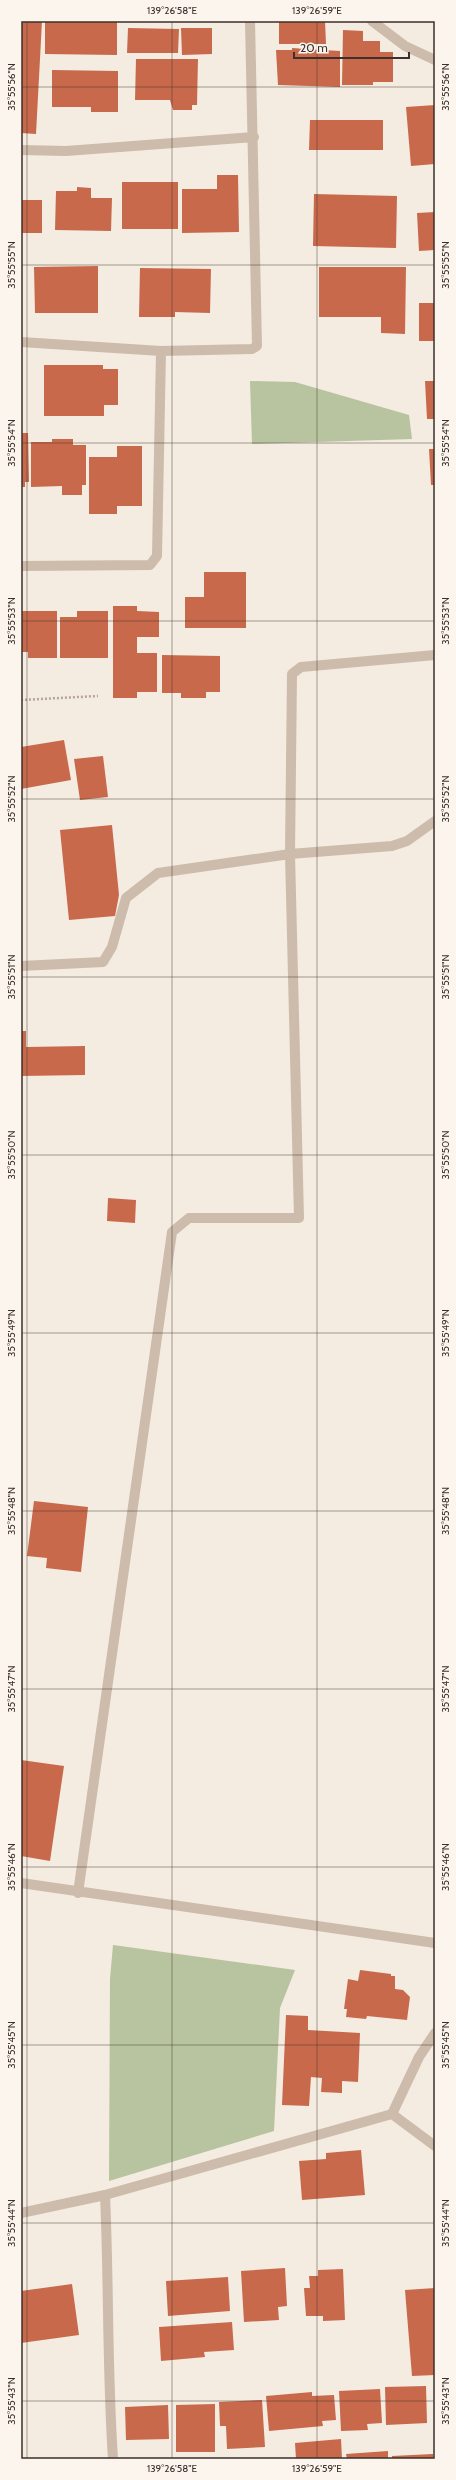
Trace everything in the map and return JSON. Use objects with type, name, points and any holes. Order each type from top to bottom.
[{"type":"street","points":[[21,342],[161,351],[252,349],[257,346],[254,137],[250,21]]},
{"type":"street","points":[[372,21],[405,46],[435,60]]},
{"type":"street","points":[[21,150],[66,151],[254,137]]},
{"type":"street","points":[[21,566],[150,565],[157,556],[161,351]]},
{"type":"street","points":[[78,1893],[172,1232],[189,1218],[299,1218],[290,854],[292,674],[300,667],[435,655]]},
{"type":"street","points":[[21,966],[102,962],[112,947],[126,898],[158,873],[290,854],[392,846],[407,842],[435,821]]},
{"type":"street","points":[[21,1883],[78,1893],[435,1943]]},
{"type":"street","points":[[21,2214],[105,2195],[392,2114],[419,2057],[435,2033]]},
{"type":"street","points":[[392,2114],[435,2146]]},
{"type":"street","points":[[105,2195],[109,2286],[109,2398],[113,2459]]},
{"type":"path","points":[[21,700],[98,696]]},
{"type":"green space","points":[[250,381],[295,382],[409,415],[412,439],[252,444]]},
{"type":"green space","points":[[113,1945],[295,1970],[280,2008],[274,2131],[109,2181],[110,1979]]},
{"type":"building","points":[[21,21],[42,21],[36,134],[21,133]]},
{"type":"building","points":[[45,21],[117,21],[117,55],[45,54]]},
{"type":"building","points":[[279,21],[325,21],[326,44],[279,44]]},
{"type":"building","points":[[128,28],[179,29],[178,53],[127,53]]},
{"type":"building","points":[[181,28],[212,28],[212,54],[182,55]]},
{"type":"building","points":[[343,30],[363,31],[363,41],[380,41],[380,52],[393,52],[393,82],[373,82],[373,85],[342,85]]},
{"type":"building","points":[[292,48],[340,51],[340,87],[278,85],[276,50],[292,50]]},
{"type":"building","points":[[136,59],[198,59],[197,105],[192,105],[192,110],[173,110],[170,100],[135,100]]},
{"type":"building","points":[[52,70],[118,71],[118,112],[91,112],[91,107],[52,107]]},
{"type":"building","points":[[435,105],[435,164],[411,166],[406,107]]},
{"type":"building","points":[[310,120],[383,120],[383,150],[309,150]]},
{"type":"building","points":[[217,175],[238,175],[239,232],[182,233],[182,189],[217,189]]},
{"type":"building","points":[[122,182],[178,182],[178,229],[122,229]]},
{"type":"building","points":[[77,187],[91,188],[91,198],[112,198],[111,231],[55,230],[56,191],[77,191]]},
{"type":"building","points":[[314,194],[397,196],[396,248],[313,246]]},
{"type":"building","points":[[21,200],[42,200],[42,233],[21,233]]},
{"type":"building","points":[[435,212],[435,250],[419,251],[417,213]]},
{"type":"building","points":[[98,266],[98,313],[35,313],[34,267]]},
{"type":"building","points":[[319,267],[406,267],[405,334],[381,333],[381,317],[319,317]]},
{"type":"building","points":[[140,268],[211,269],[210,313],[175,312],[175,317],[139,317]]},
{"type":"building","points":[[419,303],[435,303],[435,341],[419,341]]},
{"type":"building","points":[[44,365],[103,365],[103,369],[118,369],[118,405],[104,405],[104,416],[44,416]]},
{"type":"building","points":[[425,381],[435,381],[435,419],[427,419]]},
{"type":"building","points":[[21,433],[28,433],[29,482],[25,482],[25,487],[21,487]]},
{"type":"building","points":[[52,439],[73,439],[73,445],[86,445],[86,485],[82,485],[82,495],[62,495],[62,486],[31,487],[31,442],[52,442]]},
{"type":"building","points":[[117,446],[142,446],[142,506],[117,506],[117,514],[89,514],[89,457],[117,457]]},
{"type":"building","points":[[429,449],[435,449],[435,485],[431,485]]},
{"type":"building","points":[[204,572],[246,572],[246,628],[185,628],[185,597],[204,597]]},
{"type":"building","points":[[113,606],[137,606],[137,611],[159,612],[159,637],[137,637],[137,653],[157,653],[157,692],[137,692],[137,698],[113,698]]},
{"type":"building","points":[[21,611],[57,611],[57,658],[28,658],[28,652],[21,652]]},
{"type":"building","points":[[77,611],[108,611],[108,658],[60,658],[60,617],[77,617]]},
{"type":"building","points":[[162,655],[220,656],[220,692],[206,692],[206,698],[181,698],[181,693],[162,693]]},
{"type":"building","points":[[64,740],[71,780],[21,789],[21,747]]},
{"type":"building","points":[[103,756],[108,797],[80,800],[74,759]]},
{"type":"building","points":[[112,825],[119,895],[115,916],[69,920],[60,830]]},
{"type":"building","points":[[21,1031],[26,1031],[26,1047],[85,1046],[85,1075],[21,1076]]},
{"type":"building","points":[[108,1198],[136,1200],[135,1223],[107,1221]]},
{"type":"building","points":[[34,1501],[88,1507],[81,1572],[46,1568],[47,1558],[27,1556]]},
{"type":"building","points":[[21,1760],[64,1766],[50,1861],[21,1856]]},
{"type":"building","points":[[360,1970],[391,1974],[391,1976],[395,1976],[395,1989],[403,1990],[410,1997],[407,2020],[367,2016],[366,2019],[346,2017],[347,2009],[344,2009],[348,1979],[358,1981]]},
{"type":"building","points":[[286,2015],[308,2016],[308,2030],[360,2033],[358,2082],[342,2081],[342,2093],[321,2092],[322,2078],[311,2077],[309,2106],[282,2105]]},
{"type":"building","points":[[361,2150],[365,2195],[302,2200],[299,2161],[326,2159],[326,2153]]},
{"type":"building","points":[[285,2268],[287,2306],[278,2307],[279,2320],[244,2322],[241,2271]]},
{"type":"building","points":[[343,2269],[345,2320],[323,2321],[323,2316],[306,2316],[304,2288],[310,2288],[309,2276],[318,2276],[318,2270]]},
{"type":"building","points":[[228,2277],[230,2311],[168,2316],[166,2281]]},
{"type":"building","points":[[72,2284],[79,2335],[21,2343],[21,2291]]},
{"type":"building","points":[[435,2288],[435,2375],[412,2376],[405,2290]]},
{"type":"building","points":[[232,2322],[234,2350],[204,2352],[205,2357],[161,2361],[159,2327]]},
{"type":"building","points":[[426,2386],[427,2423],[386,2425],[385,2387]]},
{"type":"building","points":[[380,2389],[382,2423],[367,2424],[368,2430],[341,2431],[339,2391]]},
{"type":"building","points":[[312,2392],[312,2396],[334,2395],[336,2420],[322,2421],[323,2426],[269,2431],[266,2396]]},
{"type":"building","points":[[262,2400],[265,2447],[227,2449],[226,2426],[220,2426],[219,2402]]},
{"type":"building","points":[[215,2404],[215,2452],[176,2452],[176,2405]]},
{"type":"building","points":[[168,2405],[169,2439],[126,2440],[125,2407]]},
{"type":"building","points":[[341,2439],[342,2459],[296,2459],[295,2443]]},
{"type":"building","points":[[388,2451],[388,2459],[347,2459],[346,2454]]},
{"type":"building","points":[[433,2454],[434,2459],[392,2459],[392,2456]]}]
